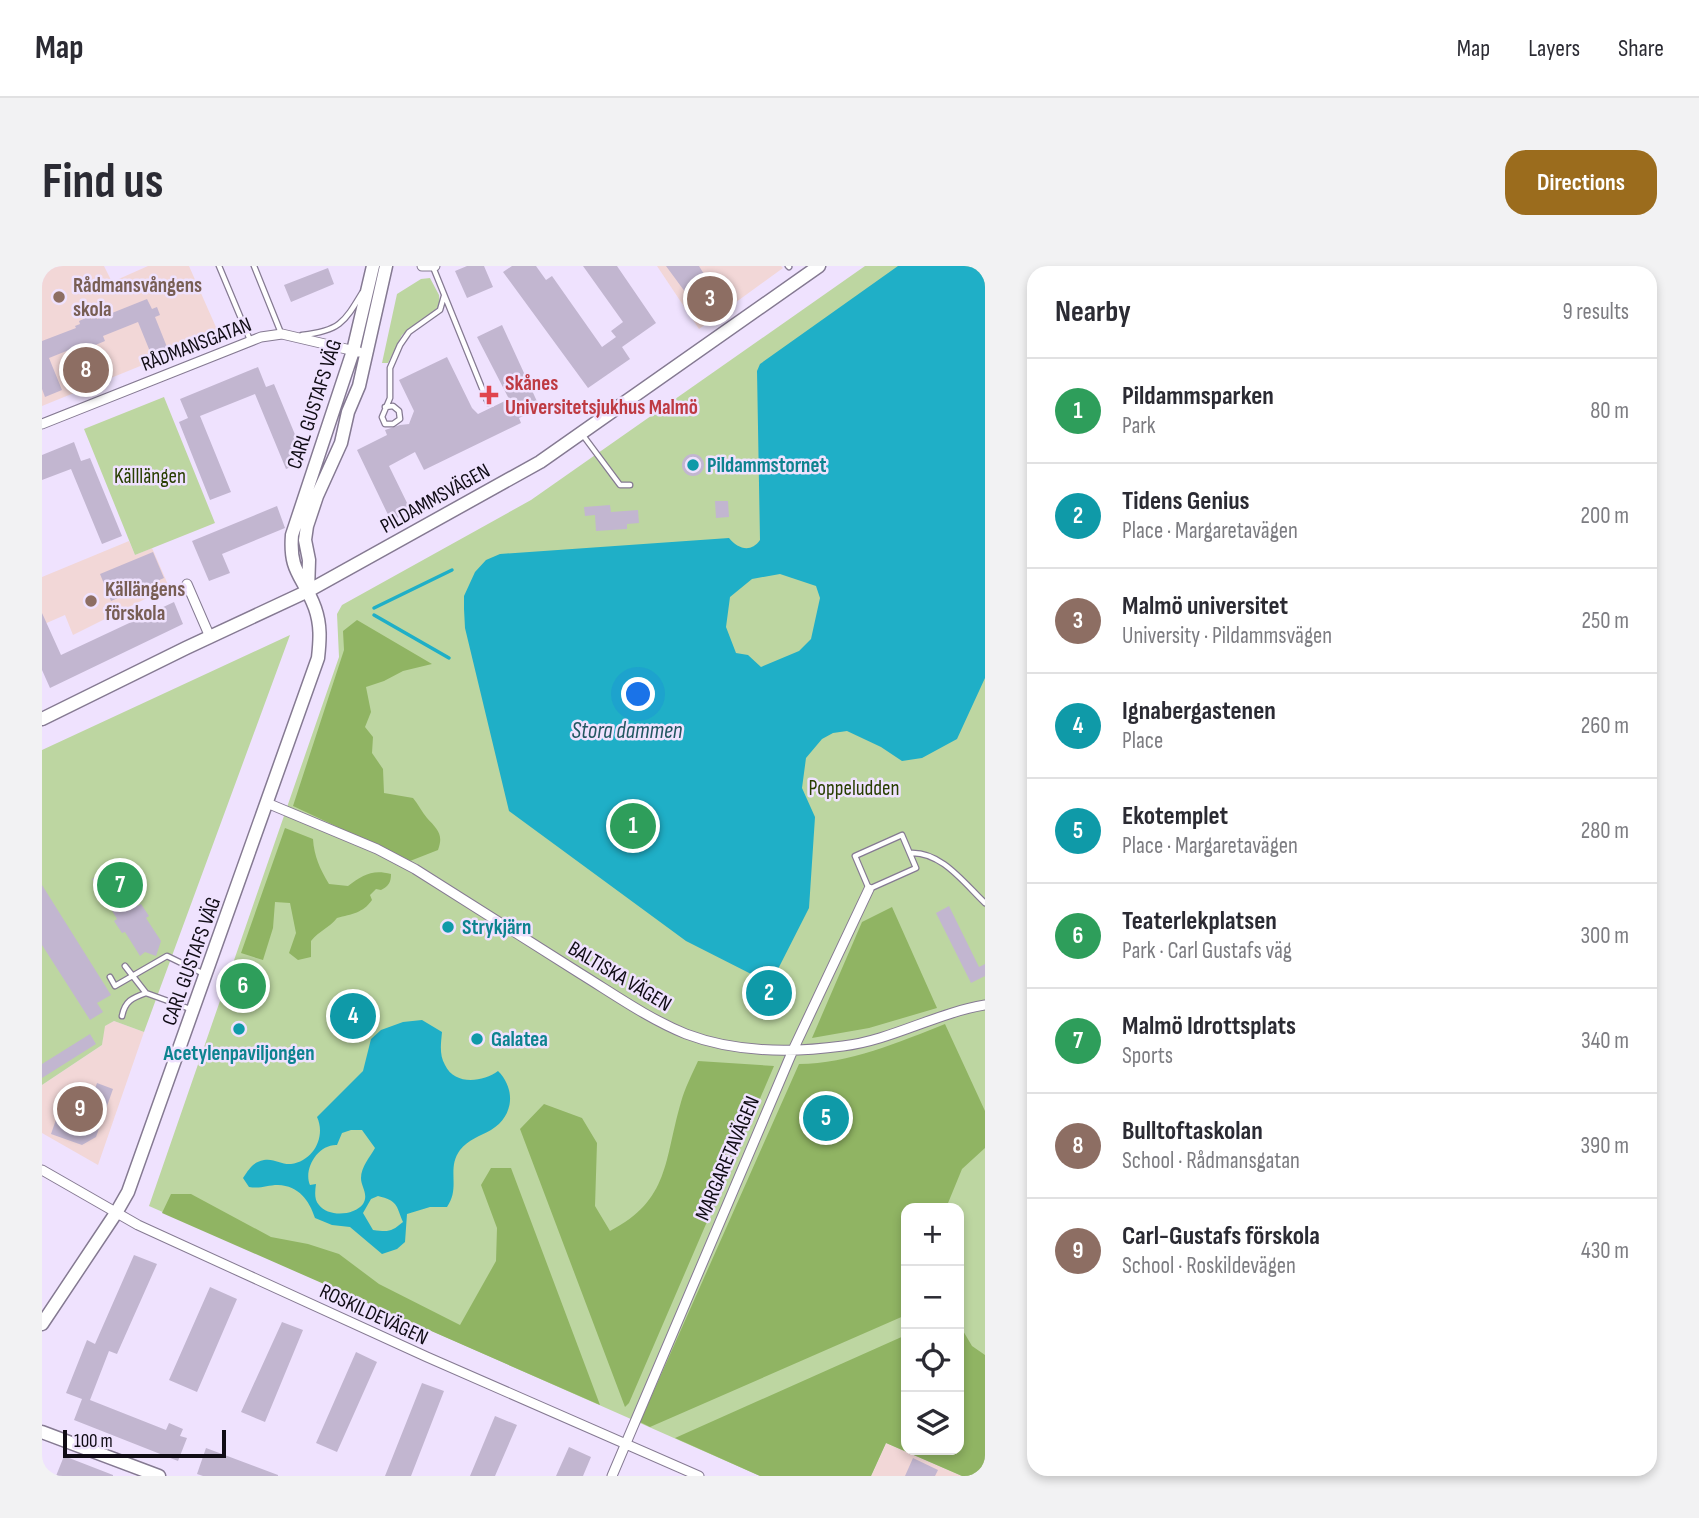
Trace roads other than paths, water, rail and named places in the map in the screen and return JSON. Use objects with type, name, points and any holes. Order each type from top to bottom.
[{"type":"street","name":"CARL GUSTAFS VÄG","points":[[42,1324],[128,1192],[318,658],[321,633],[308,592],[293,568],[290,555],[292,535],[353,351],[373,266]]},
{"type":"street","name":"CARL GUSTAFS VÄG","points":[[308,592],[309,560],[305,540],[307,526],[341,443],[367,354],[386,266]]},
{"type":"street","points":[[422,266],[434,266]]},
{"type":"street","name":"PILDAMMSVÄGEN","points":[[42,719],[308,592],[540,462],[819,266]]},
{"type":"street","name":"RÅDMANSGATAN","points":[[42,424],[250,340],[286,336],[367,354]]},
{"type":"street","points":[[187,583],[211,636]]},
{"type":"street","name":"BALTISKA VÄGEN","points":[[267,803],[377,849],[415,869],[638,1009],[687,1034],[752,1050],[845,1046],[894,1033],[957,1010],[985,1005]]},
{"type":"street","name":"MARGARETAVÄGEN","points":[[612,1476],[793,1050],[869,889]]},
{"type":"street","name":"ROSKILDEVÄGEN","points":[[42,1170],[116,1213],[426,1357],[699,1476]]},
{"type":"street","points":[[42,1432],[159,1476]]},
{"type":"lane","points":[[219,266],[250,340]]},
{"type":"lane","points":[[254,266],[286,336],[322,333],[342,323],[370,280]]},
{"type":"lane","points":[[434,266],[488,403]]},
{"type":"lane","points":[[386,407],[393,406],[400,419],[393,424],[385,424],[382,417],[386,407],[390,398],[390,368],[400,345],[410,332],[440,310],[444,296]]},
{"type":"lane","points":[[581,433],[620,485],[630,485]]},
{"type":"lane","points":[[902,835],[910,853],[916,868],[869,889],[855,856],[902,835]]},
{"type":"lane","points":[[910,853],[923,852],[944,864],[985,903]]},
{"type":"lane","points":[[110,977],[116,986],[167,956],[206,975]]},
{"type":"lane","points":[[125,966],[146,993],[193,1010]]},
{"type":"lane","points":[[122,1016],[125,1004],[146,993]]},
{"type":"water","name":"Stora dammen","points":[[898,266],[985,266],[985,678],[957,739],[922,758],[902,761],[881,747],[847,731],[833,733],[822,739],[806,758],[802,788],[815,817],[809,908],[776,973],[765,968],[759,978],[686,941],[509,811],[465,628],[464,596],[475,572],[486,560],[500,554],[729,538],[744,548],[753,547],[760,540],[757,371],[760,364]],"holes":[[[780,574],[816,586],[820,598],[811,639],[799,651],[761,667],[748,655],[736,653],[726,627],[730,597],[752,579]]]},
{"type":"water","points":[[422,1020],[442,1032],[442,1057],[455,1076],[470,1080],[485,1078],[498,1071],[508,1086],[510,1102],[499,1124],[460,1150],[454,1164],[453,1192],[447,1207],[430,1207],[407,1214],[405,1242],[397,1249],[382,1254],[350,1227],[332,1225],[315,1218],[310,1205],[292,1188],[278,1185],[249,1187],[243,1178],[257,1162],[271,1160],[291,1164],[312,1153],[320,1132],[317,1117],[363,1071],[371,1039],[381,1030],[403,1022]],"holes":[[[362,1130],[375,1148],[361,1174],[365,1200],[354,1211],[341,1214],[328,1212],[317,1203],[316,1184],[310,1185],[310,1165],[318,1153],[337,1145],[342,1133]],[[378,1196],[393,1202],[403,1222],[386,1231],[373,1230],[363,1213],[371,1199]]]},
{"type":"waterway","points":[[374,608],[452,570]]},
{"type":"waterway","points":[[374,615],[449,658]]},
{"type":"place","name":"Rådmansvångens skola","points":[[59,297]]},
{"type":"place","name":"Malmö universitet","points":[[710,299]]},
{"type":"place","name":"Bulltoftaskolan","points":[[86,370]]},
{"type":"place","name":"Skånes Universitetsjukhus Malmö","points":[[489,395]]},
{"type":"place","name":"Pildammstornet","points":[[693,465]]},
{"type":"place","name":"Källängens förskola","points":[[91,601]]},
{"type":"place","name":"Pildammsparken","points":[[633,826]]},
{"type":"place","name":"Malmö Idrottsplats","points":[[120,885]]},
{"type":"place","name":"Strykjärn","points":[[448,927]]},
{"type":"place","name":"Teaterlekplatsen","points":[[243,986]]},
{"type":"place","name":"Tidens Genius","points":[[769,993]]},
{"type":"place","name":"Ignabergastenen","points":[[353,1016]]},
{"type":"place","name":"Acetylenpaviljongen","points":[[239,1029]]},
{"type":"place","name":"Galatea","points":[[477,1039]]},
{"type":"place","name":"Carl-Gustafs förskola","points":[[80,1109]]},
{"type":"place","name":"Ekotemplet","points":[[826,1118]]},
{"type":"park label","name":"Källlängen","points":[[150,476]]},
{"type":"park label","name":"Poppeludden","points":[[854,788]]}]
